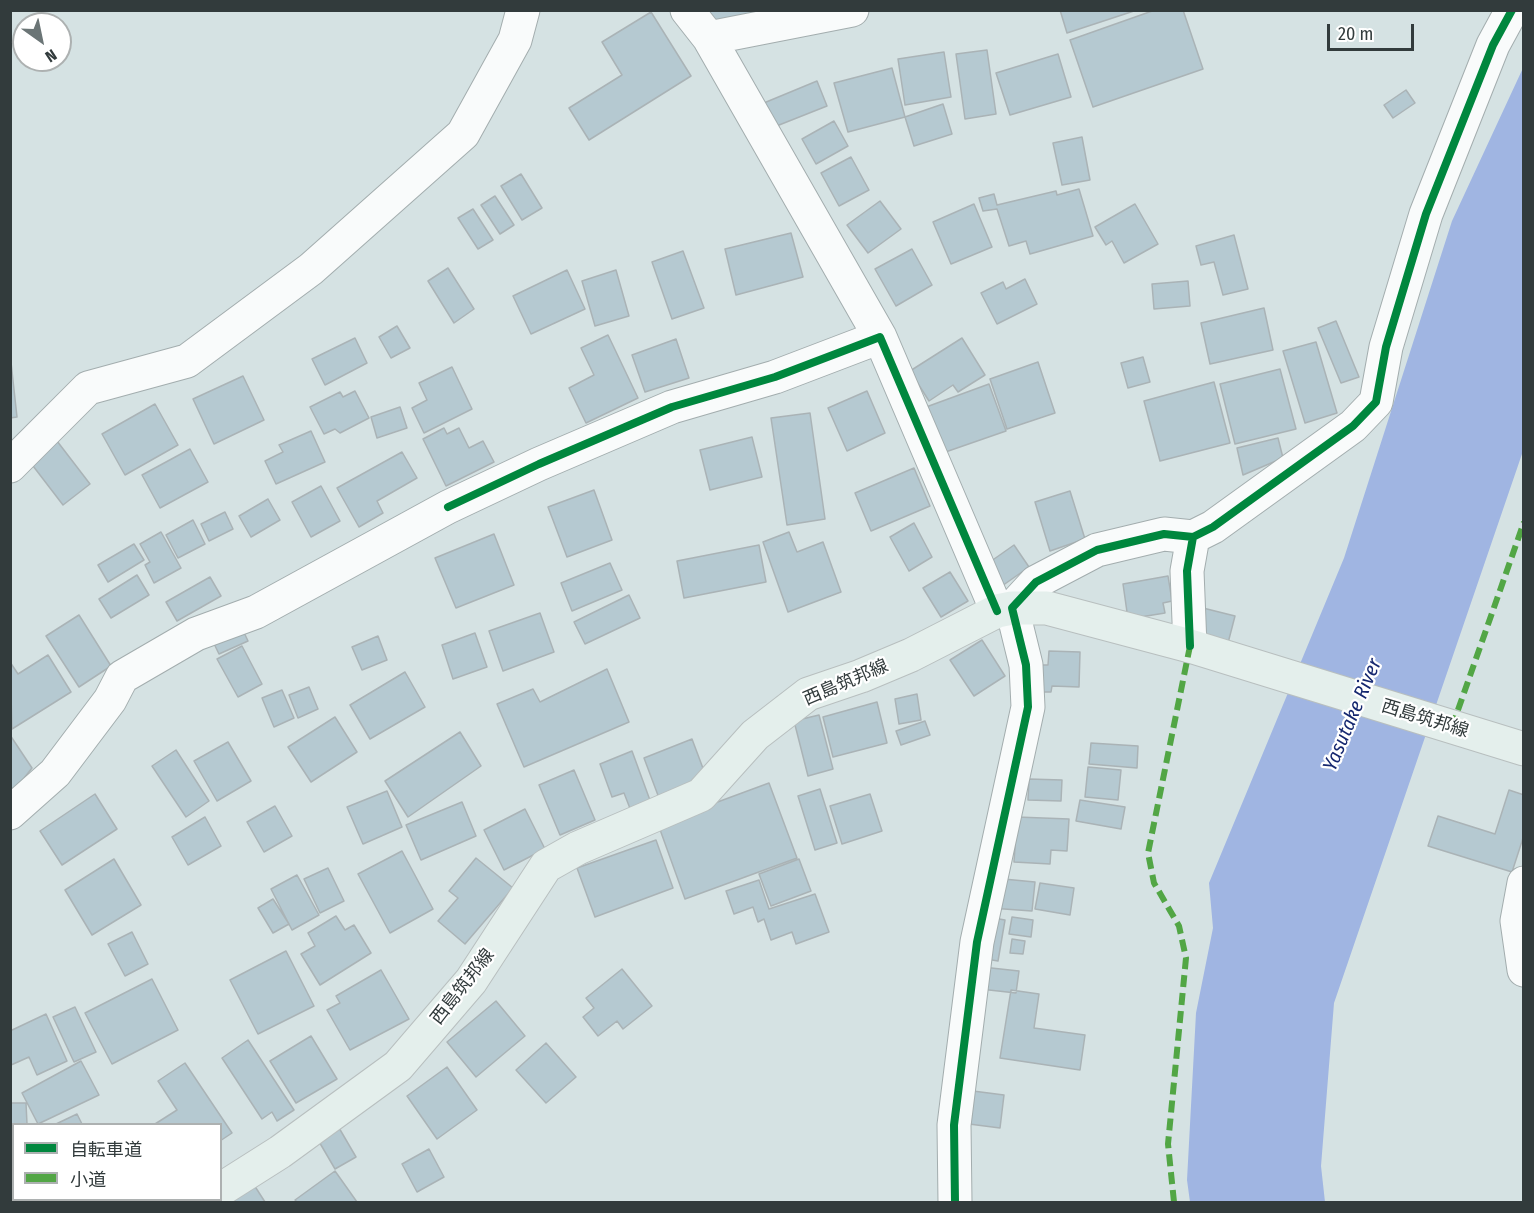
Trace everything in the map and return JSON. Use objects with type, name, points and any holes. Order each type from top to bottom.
[{"type":"main road","name":"西島筑邦線","points":[[222,1189],[280,1152],[398,1066],[471,981],[546,867],[578,848],[701,795],[755,735],[808,694],[861,676],[911,655],[1004,609],[1047,608],[1190,646],[1268,672],[1524,749]]},
{"type":"street","points":[[10,466],[88,388],[187,361],[311,269],[463,134],[515,40],[524,10]]},
{"type":"street","points":[[687,10],[709,38],[880,337],[1004,609],[1026,664],[1028,707],[977,942],[954,1125],[955,1203]]},
{"type":"street","points":[[709,38],[852,10]]},
{"type":"street","points":[[1004,609],[1036,582],[1097,550],[1164,534],[1193,537],[1214,527],[1353,426],[1376,402],[1386,347],[1426,214],[1493,45],[1512,10]]},
{"type":"street","points":[[10,813],[55,773],[110,700],[122,676],[196,634],[256,612],[448,507],[539,464],[672,407],[775,377],[880,337]]},
{"type":"street","points":[[1190,646],[1186,572],[1193,537]]},
{"type":"street","points":[[1524,882],[1517,921],[1524,970]]},
{"type":"water","name":"Yasutake River","points":[[1523,68],[1523,451],[1334,1003],[1321,1166],[1325,1202],[1190,1202],[1187,1180],[1196,1013],[1213,928],[1209,883],[1344,558],[1452,221]]},
{"type":"building","points":[[703,10],[783,10],[706,24]]},
{"type":"building","points":[[1060,10],[1137,10],[1067,33]]},
{"type":"building","points":[[1155,10],[1183,10],[1203,69],[1093,107],[1070,40]]},
{"type":"building","points":[[651,12],[691,76],[589,140],[569,108],[622,75],[602,42]]},
{"type":"building","points":[[987,50],[996,114],[965,119],[956,54]]},
{"type":"building","points":[[944,52],[951,97],[905,105],[898,59]]},
{"type":"building","points":[[1058,54],[1071,97],[1010,115],[996,73]]},
{"type":"building","points":[[892,68],[905,117],[848,132],[834,83]]},
{"type":"building","points":[[817,81],[827,106],[769,129],[759,105]]},
{"type":"building","points":[[1406,90],[1415,103],[1393,118],[1384,105]]},
{"type":"building","points":[[943,104],[952,134],[914,146],[905,117]]},
{"type":"building","points":[[834,121],[848,146],[816,164],[802,139]]},
{"type":"building","points":[[1082,137],[1090,180],[1062,185],[1053,143]]},
{"type":"building","points":[[851,157],[869,190],[839,206],[821,173]]},
{"type":"building","points":[[521,174],[542,208],[522,220],[501,186]]},
{"type":"building","points":[[1079,189],[1093,236],[1030,254],[1026,241],[1009,246],[997,209],[983,211],[979,198],[994,194],[997,205],[1056,191],[1057,195]]},
{"type":"building","points":[[495,196],[514,225],[500,234],[481,205]]},
{"type":"building","points":[[880,201],[901,229],[868,253],[847,225]]},
{"type":"building","points":[[974,204],[992,247],[951,264],[933,222]]},
{"type":"building","points":[[1135,204],[1158,244],[1124,263],[1112,241],[1106,245],[1095,227]]},
{"type":"building","points":[[473,209],[493,240],[478,249],[458,218]]},
{"type":"building","points":[[791,233],[803,277],[736,295],[725,249]]},
{"type":"building","points":[[1234,235],[1248,289],[1223,295],[1214,262],[1201,265],[1196,246]]},
{"type":"building","points":[[912,249],[932,285],[896,306],[875,269]]},
{"type":"building","points":[[683,251],[704,308],[672,319],[652,262]]},
{"type":"building","points":[[448,268],[474,309],[454,323],[428,281]]},
{"type":"building","points":[[567,270],[585,309],[531,334],[513,296]]},
{"type":"building","points":[[616,270],[629,316],[595,326],[582,281]]},
{"type":"building","points":[[1025,279],[1037,304],[997,324],[981,293],[1003,282],[1006,289]]},
{"type":"building","points":[[1188,281],[1190,306],[1154,309],[1152,284]]},
{"type":"building","points":[[1264,308],[1273,350],[1210,364],[1201,323]]},
{"type":"building","points":[[1336,321],[1359,377],[1341,383],[1318,328]]},
{"type":"building","points":[[397,326],[410,348],[391,358],[379,337]]},
{"type":"building","points":[[608,335],[638,398],[586,423],[569,388],[594,375],[581,348]]},
{"type":"building","points":[[355,338],[367,363],[325,385],[312,359]]},
{"type":"building","points":[[962,338],[985,375],[958,392],[953,385],[929,401],[910,371]]},
{"type":"building","points":[[676,339],[689,378],[645,392],[632,355]]},
{"type":"building","points":[[1316,342],[1337,413],[1305,423],[1283,351]]},
{"type":"building","points":[[10,353],[17,417],[10,418]]},
{"type":"building","points":[[1143,357],[1150,382],[1128,388],[1121,363]]},
{"type":"building","points":[[1038,362],[1055,413],[1007,429],[990,379]]},
{"type":"building","points":[[452,367],[472,409],[424,433],[412,408],[427,400],[419,383]]},
{"type":"building","points":[[1280,369],[1296,429],[1235,444],[1220,384]]},
{"type":"building","points":[[243,376],[264,420],[214,444],[193,399]]},
{"type":"building","points":[[1214,382],[1230,443],[1160,461],[1144,401]]},
{"type":"building","points":[[989,384],[1006,431],[934,456],[918,410]]},
{"type":"building","points":[[355,391],[369,418],[340,433],[335,429],[324,434],[310,407],[340,392],[343,397]]},
{"type":"building","points":[[867,391],[885,433],[847,451],[828,408]]},
{"type":"building","points":[[155,404],[178,445],[125,475],[102,434]]},
{"type":"building","points":[[400,407],[407,428],[377,438],[371,417]]},
{"type":"building","points":[[810,413],[825,519],[787,525],[771,418]]},
{"type":"building","points":[[444,428],[447,434],[459,428],[469,448],[483,441],[494,462],[446,486],[423,439]]},
{"type":"building","points":[[311,431],[325,462],[276,484],[265,461],[283,452],[279,445]]},
{"type":"building","points":[[752,437],[762,477],[710,490],[700,450]]},
{"type":"building","points":[[1278,438],[1283,458],[1243,475],[1237,448]]},
{"type":"building","points":[[57,441],[90,484],[63,505],[30,462]]},
{"type":"building","points":[[190,449],[208,482],[160,508],[142,475]]},
{"type":"building","points":[[402,452],[417,478],[377,501],[383,513],[359,527],[337,488]]},
{"type":"building","points":[[914,468],[930,506],[871,531],[855,493]]},
{"type":"building","points":[[321,486],[340,521],[311,537],[292,502]]},
{"type":"building","points":[[594,490],[612,540],[567,557],[548,507]]},
{"type":"building","points":[[1070,491],[1085,539],[1050,551],[1035,502]]},
{"type":"building","points":[[268,499],[280,520],[251,537],[239,516]]},
{"type":"building","points":[[225,512],[233,529],[209,541],[201,524]]},
{"type":"building","points":[[193,520],[205,544],[178,558],[166,535]]},
{"type":"building","points":[[914,523],[932,557],[909,571],[890,537]]},
{"type":"building","points":[[161,532],[181,568],[154,583],[145,565],[150,562],[140,544]]},
{"type":"building","points":[[789,532],[797,552],[823,542],[841,592],[788,612],[763,542]]},
{"type":"building","points":[[494,534],[514,585],[456,608],[435,558]]},
{"type":"building","points":[[134,544],[144,560],[108,582],[98,565]]},
{"type":"building","points":[[759,545],[766,582],[684,598],[677,561]]},
{"type":"building","points":[[1014,545],[1029,567],[1002,586],[987,564]]},
{"type":"building","points":[[610,563],[622,590],[572,611],[561,583]]},
{"type":"building","points":[[950,572],[968,601],[941,617],[923,588]]},
{"type":"building","points":[[137,575],[149,595],[111,618],[99,599]]},
{"type":"building","points":[[1168,576],[1172,601],[1163,603],[1165,613],[1128,619],[1123,584]]},
{"type":"building","points":[[210,577],[221,596],[177,621],[166,602]]},
{"type":"building","points":[[629,595],[640,618],[585,644],[574,622]]},
{"type":"building","points":[[1203,608],[1235,616],[1228,643],[1196,634]]},
{"type":"building","points":[[233,609],[248,641],[219,654],[204,623]]},
{"type":"building","points":[[540,613],[554,652],[503,671],[489,631]]},
{"type":"building","points":[[79,615],[111,666],[79,687],[46,636]]},
{"type":"building","points":[[475,633],[487,667],[453,679],[442,645]]},
{"type":"building","points":[[378,636],[387,660],[362,670],[352,647]]},
{"type":"building","points":[[982,640],[1005,676],[974,696],[950,660]]},
{"type":"building","points":[[242,646],[262,684],[238,697],[217,659]]},
{"type":"building","points":[[1049,651],[1080,652],[1079,687],[1052,686],[1051,692],[1036,692],[1036,665],[1048,665]]},
{"type":"building","points":[[48,655],[71,692],[12,729],[10,662],[18,674]]},
{"type":"building","points":[[607,669],[629,722],[524,767],[497,704],[533,689],[540,702]]},
{"type":"building","points":[[405,672],[425,707],[370,739],[350,705]]},
{"type":"building","points":[[309,687],[318,709],[298,718],[289,695]]},
{"type":"building","points":[[282,690],[294,718],[274,727],[262,698]]},
{"type":"building","points":[[917,694],[921,720],[899,724],[895,699]]},
{"type":"building","points":[[877,702],[887,743],[833,757],[823,717]]},
{"type":"building","points":[[819,715],[833,769],[808,776],[794,721]]},
{"type":"building","points":[[335,717],[357,752],[311,782],[288,747]]},
{"type":"building","points":[[925,721],[930,735],[901,745],[896,731]]},
{"type":"building","points":[[460,732],[481,766],[408,817],[385,781]]},
{"type":"building","points":[[10,735],[32,768],[10,796]]},
{"type":"building","points":[[692,739],[707,779],[659,798],[644,758]]},
{"type":"building","points":[[228,742],[251,781],[217,801],[194,761]]},
{"type":"building","points":[[1091,743],[1138,746],[1137,768],[1089,764]]},
{"type":"building","points":[[176,750],[209,801],[186,817],[152,766]]},
{"type":"building","points":[[632,751],[651,803],[631,811],[624,793],[612,797],[600,764]]},
{"type":"building","points":[[1088,767],[1121,770],[1118,800],[1085,797]]},
{"type":"building","points":[[574,770],[595,820],[560,835],[539,785]]},
{"type":"building","points":[[1029,779],[1062,780],[1061,801],[1028,800]]},
{"type":"building","points":[[769,783],[797,858],[685,899],[658,824]]},
{"type":"building","points":[[820,789],[837,843],[815,850],[798,796]]},
{"type":"building","points":[[1509,790],[1524,795],[1524,835],[1512,872],[1428,846],[1438,816],[1495,834]]},
{"type":"building","points":[[387,791],[402,827],[363,844],[347,807]]},
{"type":"building","points":[[95,794],[117,829],[62,865],[40,831]]},
{"type":"building","points":[[870,794],[882,831],[842,844],[830,806]]},
{"type":"building","points":[[1080,800],[1125,807],[1121,829],[1076,821]]},
{"type":"building","points":[[462,802],[476,836],[421,860],[406,825]]},
{"type":"building","points":[[275,806],[292,836],[264,852],[247,822]]},
{"type":"building","points":[[525,809],[545,849],[504,870],[484,830]]},
{"type":"building","points":[[205,817],[221,846],[188,865],[172,837]]},
{"type":"building","points":[[1017,817],[1069,819],[1067,851],[1051,850],[1050,864],[1014,862]]},
{"type":"building","points":[[656,840],[673,888],[595,917],[577,868]]},
{"type":"building","points":[[402,851],[433,909],[390,933],[358,874]]},
{"type":"building","points":[[476,858],[513,888],[465,944],[438,921],[458,898],[449,891]]},
{"type":"building","points":[[114,859],[141,905],[92,935],[65,890]]},
{"type":"building","points":[[799,859],[811,891],[771,906],[759,874]]},
{"type":"building","points":[[328,868],[344,901],[320,913],[304,879]]},
{"type":"building","points":[[297,875],[319,915],[292,930],[271,889]]},
{"type":"building","points":[[993,878],[1035,882],[1032,911],[990,908]]},
{"type":"building","points":[[759,880],[769,909],[815,894],[829,932],[796,944],[792,932],[771,940],[764,919],[758,922],[753,907],[734,914],[726,891]]},
{"type":"building","points":[[1040,883],[1074,888],[1070,915],[1035,909]]},
{"type":"building","points":[[273,899],[289,924],[273,933],[258,908]]},
{"type":"building","points":[[336,916],[345,930],[354,925],[371,953],[320,985],[301,954],[315,946],[308,933]]},
{"type":"building","points":[[982,916],[1005,920],[998,961],[975,957]]},
{"type":"building","points":[[1012,917],[1033,920],[1031,937],[1009,934]]},
{"type":"building","points":[[132,932],[148,964],[125,976],[108,944]]},
{"type":"building","points":[[1012,939],[1025,941],[1023,954],[1010,953]]},
{"type":"building","points":[[286,951],[314,1006],[258,1034],[230,980]]},
{"type":"building","points":[[973,966],[1019,971],[1016,993],[971,988]]},
{"type":"building","points":[[622,969],[652,1006],[623,1029],[617,1021],[598,1036],[583,1017],[594,1008],[586,998]]},
{"type":"building","points":[[381,970],[409,1019],[350,1050],[327,1010],[340,1003],[336,996]]},
{"type":"building","points":[[152,979],[178,1030],[112,1064],[85,1013]]},
{"type":"building","points":[[1011,990],[1039,994],[1034,1028],[1085,1035],[1080,1070],[1000,1058]]},
{"type":"building","points":[[496,1001],[525,1036],[476,1077],[447,1042]]},
{"type":"building","points":[[75,1007],[96,1052],[74,1062],[53,1017]]},
{"type":"building","points":[[46,1014],[67,1061],[37,1075],[29,1057],[11,1065],[10,1031]]},
{"type":"building","points":[[311,1036],[337,1079],[296,1103],[270,1061]]},
{"type":"building","points":[[248,1040],[294,1110],[277,1121],[272,1112],[262,1119],[222,1058]]},
{"type":"building","points":[[546,1043],[576,1077],[546,1103],[516,1070]]},
{"type":"building","points":[[81,1061],[99,1095],[37,1123],[22,1093]]},
{"type":"building","points":[[185,1063],[232,1133],[222,1140],[222,1123],[157,1123],[177,1110],[158,1081]]},
{"type":"building","points":[[447,1067],[477,1110],[437,1139],[407,1096]]},
{"type":"building","points":[[973,1091],[1004,1095],[1000,1128],[969,1124]]},
{"type":"building","points":[[10,1103],[26,1103],[27,1123],[12,1123],[12,1136],[10,1136]]},
{"type":"building","points":[[77,1114],[82,1123],[58,1123]]},
{"type":"building","points":[[335,1121],[356,1157],[335,1169],[314,1133]]},
{"type":"building","points":[[12,1142],[12,1178],[10,1179],[10,1143]]},
{"type":"building","points":[[429,1149],[444,1177],[417,1192],[402,1164]]},
{"type":"building","points":[[335,1171],[357,1202],[297,1202],[295,1200]]},
{"type":"building","points":[[247,1174],[265,1202],[205,1201],[222,1201],[222,1190]]},
{"type":"building","points":[[42,1201],[43,1202],[10,1202]]},
{"type":"marked path","points":[[1452,727],[1524,522]]},
{"type":"marked path","points":[[1174,1202],[1168,1144],[1186,958],[1179,926],[1154,883],[1148,853],[1190,646]]},
{"type":"cycle path","points":[[1190,646],[1187,571],[1193,537],[1213,527],[1353,426],[1376,402],[1386,347],[1426,214],[1493,45],[1512,10]]},
{"type":"cycle path","points":[[448,507],[539,464],[672,407],[775,377],[880,337],[997,611]]},
{"type":"cycle path","points":[[955,1202],[954,1125],[977,942],[1028,707],[1026,665],[1012,608],[1036,582],[1097,550],[1164,534],[1193,537]]}]
